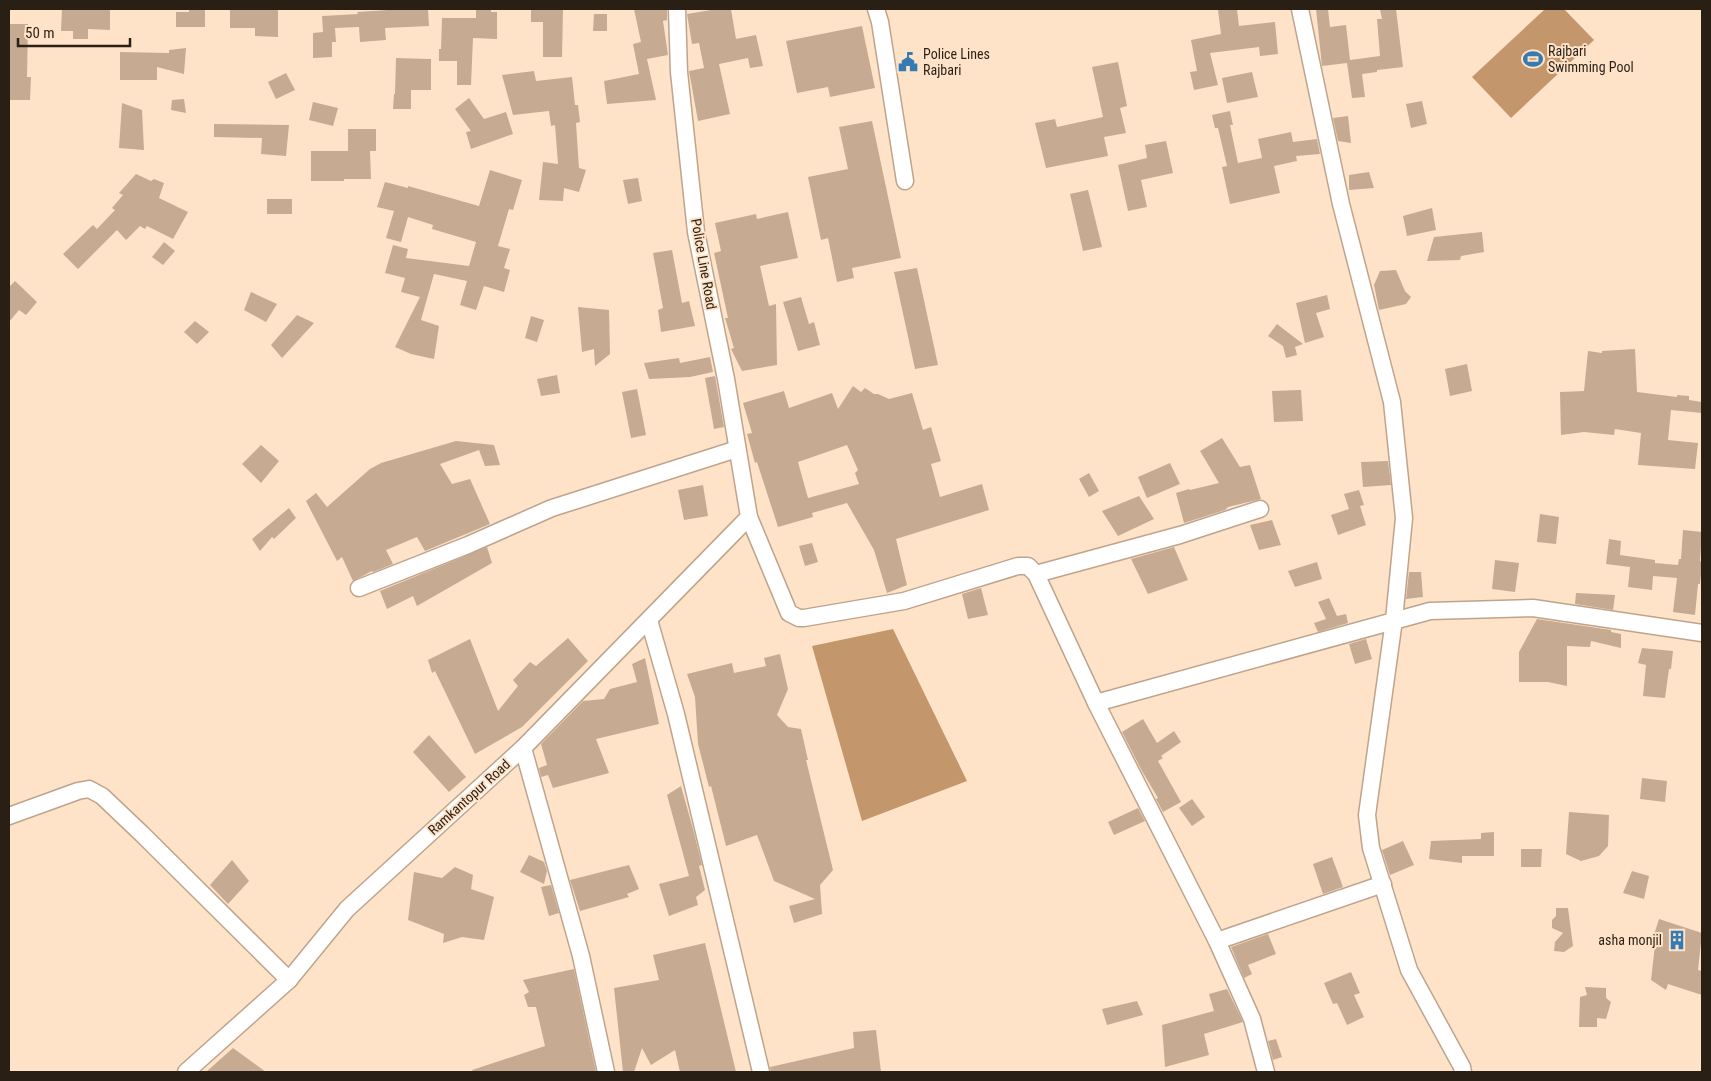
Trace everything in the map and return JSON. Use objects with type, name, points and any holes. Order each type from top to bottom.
[{"type":"street","name":"Police Line Road","points":[[677,9],[679,72],[696,232],[724,369],[749,517],[789,613],[799,618],[904,601],[1018,566],[1028,566],[1036,574]]},
{"type":"street","points":[[876,9],[880,22],[905,181]]},
{"type":"street","points":[[1300,9],[1341,204],[1392,402],[1404,518],[1394,620],[1368,814],[1371,848],[1409,970],[1463,1072]]},
{"type":"street","points":[[359,588],[468,545],[552,508],[738,449]]},
{"type":"street","points":[[1260,509],[1180,534],[1036,574],[1096,703],[1217,941],[1252,1019],[1266,1072]]},
{"type":"street","name":"Ramkantopur Road","points":[[194,1070],[290,980],[347,909],[523,748],[749,517]]},
{"type":"street","points":[[1096,703],[1430,610],[1533,608],[1702,633]]},
{"type":"street","points":[[649,620],[676,714],[761,1072]]},
{"type":"street","points":[[523,748],[581,956],[606,1072]]},
{"type":"street","points":[[9,816],[78,791],[90,789],[102,796],[290,980]]},
{"type":"street","points":[[1217,941],[1383,884]]},
{"type":"shaded area","name":"Rajbari Swimming Pool","points":[[1545,9],[1564,9],[1594,40],[1511,118],[1472,77]]},
{"type":"shaded area","points":[[893,629],[967,781],[862,821],[812,646]]},
{"type":"building","points":[[62,9],[110,9],[110,30],[88,29],[88,39],[73,39],[73,31],[61,31]]},
{"type":"building","points":[[189,9],[205,9],[205,27],[176,27],[176,12],[189,12]]},
{"type":"building","points":[[230,9],[278,9],[278,37],[255,36],[255,28],[230,28]]},
{"type":"building","points":[[388,9],[428,9],[429,26],[385,28],[386,40],[360,42],[359,27],[335,28],[336,42],[332,42],[332,57],[313,58],[313,33],[323,32],[322,16],[358,14],[357,12]]},
{"type":"building","points":[[476,9],[491,9],[491,12],[497,12],[497,39],[473,38],[471,85],[457,85],[457,61],[439,61],[442,18],[476,18]]},
{"type":"building","points":[[531,9],[563,9],[562,57],[543,57],[543,22],[531,22]]},
{"type":"building","points":[[634,9],[667,9],[667,20],[663,21],[668,55],[647,59],[656,100],[607,104],[604,81],[639,74],[633,44],[641,42]]},
{"type":"building","points":[[717,9],[731,9],[736,39],[756,35],[763,66],[750,68],[748,58],[719,64],[730,114],[698,121],[689,71],[704,68],[699,43],[692,44],[687,14]]},
{"type":"building","points":[[1237,9],[1239,26],[1275,22],[1278,54],[1260,56],[1259,47],[1210,53],[1218,85],[1194,90],[1190,72],[1197,71],[1191,40],[1221,34],[1218,10]]},
{"type":"building","points":[[1316,9],[1328,9],[1330,27],[1346,25],[1350,60],[1380,56],[1377,19],[1382,19],[1380,9],[1396,9],[1403,67],[1362,74],[1365,97],[1352,98],[1347,63],[1322,66]]},
{"type":"building","points":[[594,14],[607,14],[607,31],[593,31]]},
{"type":"building","points":[[9,24],[28,24],[27,77],[31,77],[30,100],[9,100]]},
{"type":"building","points":[[862,26],[875,88],[830,97],[828,87],[797,93],[786,41]]},
{"type":"building","points":[[186,48],[184,74],[157,67],[157,80],[120,80],[120,52],[169,53],[169,50]]},
{"type":"building","points":[[396,58],[431,59],[431,90],[411,90],[411,109],[393,109]]},
{"type":"building","points":[[1118,62],[1127,106],[1120,108],[1126,133],[1104,137],[1108,156],[1046,168],[1035,123],[1055,119],[1057,127],[1103,117],[1092,67]]},
{"type":"building","points":[[534,71],[536,81],[572,77],[575,105],[578,105],[580,122],[576,123],[579,168],[586,170],[579,192],[564,188],[563,201],[539,200],[543,162],[558,164],[555,125],[551,126],[549,111],[513,115],[502,75]]},
{"type":"building","points":[[1252,72],[1258,97],[1227,103],[1222,78]]},
{"type":"building","points":[[286,73],[295,90],[276,99],[268,82]]},
{"type":"building","points":[[469,98],[484,119],[506,112],[513,134],[471,149],[466,132],[471,131],[455,109]]},
{"type":"building","points":[[184,99],[186,113],[171,110],[172,100]]},
{"type":"building","points":[[1422,101],[1427,124],[1411,128],[1406,104]]},
{"type":"building","points":[[313,102],[338,108],[333,126],[309,120]]},
{"type":"building","points":[[122,103],[142,110],[144,150],[119,148]]},
{"type":"building","points":[[1230,111],[1233,125],[1230,125],[1238,163],[1262,158],[1258,139],[1291,132],[1293,142],[1317,139],[1320,154],[1296,156],[1297,161],[1274,166],[1280,193],[1230,204],[1222,167],[1227,166],[1218,128],[1215,128],[1212,115]]},
{"type":"building","points":[[1348,116],[1351,143],[1338,141],[1333,118]]},
{"type":"building","points":[[872,121],[901,258],[852,268],[854,278],[837,282],[828,238],[821,240],[808,177],[848,169],[839,127]]},
{"type":"building","points":[[214,124],[289,125],[286,156],[261,154],[262,138],[214,137]]},
{"type":"building","points":[[348,129],[376,129],[376,151],[370,151],[371,179],[311,181],[311,151],[348,151]]},
{"type":"building","points":[[1166,141],[1173,173],[1141,180],[1147,207],[1128,211],[1118,165],[1147,158],[1145,145]]},
{"type":"building","points":[[490,170],[522,180],[513,210],[509,209],[498,246],[510,249],[504,268],[510,270],[504,292],[484,286],[476,310],[460,305],[467,281],[434,274],[421,320],[439,326],[434,359],[411,354],[395,347],[420,297],[401,292],[405,278],[385,273],[393,245],[408,249],[406,258],[469,266],[476,242],[432,229],[433,225],[408,217],[401,242],[386,238],[394,211],[377,207],[385,182],[408,188],[408,186],[479,206]]},
{"type":"building","points":[[1369,172],[1374,188],[1349,190],[1349,175]]},
{"type":"building","points":[[136,174],[151,181],[154,179],[164,183],[159,198],[188,212],[173,239],[147,226],[145,229],[140,226],[126,240],[117,230],[78,269],[63,254],[93,225],[97,229],[115,210],[112,208],[123,195],[119,193]]},
{"type":"building","points":[[638,178],[642,201],[628,204],[623,180]]},
{"type":"building","points":[[1088,190],[1102,247],[1083,251],[1070,194]]},
{"type":"building","points":[[267,199],[292,199],[292,214],[267,214]]},
{"type":"building","points":[[1432,208],[1436,230],[1407,236],[1403,216]]},
{"type":"building","points":[[788,212],[798,258],[760,266],[769,306],[776,304],[777,365],[742,371],[731,349],[734,348],[725,318],[728,318],[714,253],[721,251],[715,223],[756,214],[757,219]]},
{"type":"building","points":[[1482,232],[1484,252],[1461,256],[1460,260],[1427,261],[1434,237]]},
{"type":"building","points":[[164,242],[175,251],[163,265],[152,257]]},
{"type":"building","points":[[672,250],[682,303],[689,301],[695,326],[661,332],[658,310],[663,308],[653,253]]},
{"type":"building","points":[[917,268],[938,365],[915,369],[894,272]]},
{"type":"building","points":[[1396,270],[1405,291],[1411,297],[1406,304],[1379,310],[1374,285],[1380,271]]},
{"type":"building","points":[[15,281],[37,302],[26,315],[19,310],[9,322],[9,287]]},
{"type":"building","points":[[251,292],[277,304],[266,322],[244,310]]},
{"type":"building","points":[[1327,295],[1330,309],[1316,313],[1324,337],[1305,343],[1296,303]]},
{"type":"building","points":[[801,297],[809,324],[814,322],[820,345],[798,351],[783,302]]},
{"type":"building","points":[[578,307],[609,310],[610,354],[595,366],[594,349],[582,352]]},
{"type":"building","points":[[297,315],[314,323],[282,358],[271,345]]},
{"type":"building","points":[[531,316],[544,320],[537,342],[525,338]]},
{"type":"building","points":[[195,321],[209,332],[197,344],[184,332]]},
{"type":"building","points":[[1277,324],[1303,344],[1295,347],[1297,355],[1286,358],[1283,346],[1268,336]]},
{"type":"building","points":[[1635,349],[1637,392],[1677,397],[1677,395],[1689,396],[1689,400],[1702,402],[1702,413],[1671,410],[1668,440],[1698,443],[1695,469],[1638,465],[1641,433],[1615,429],[1614,435],[1584,432],[1561,435],[1560,392],[1584,391],[1588,351],[1602,353],[1602,351]]},
{"type":"building","points":[[710,357],[713,372],[690,377],[649,379],[644,363],[679,358],[680,363]]},
{"type":"building","points":[[1467,364],[1472,391],[1450,396],[1445,369]]},
{"type":"building","points":[[557,375],[560,393],[541,396],[537,379]]},
{"type":"building","points":[[715,376],[724,427],[714,429],[705,378]]},
{"type":"building","points":[[853,386],[861,392],[865,388],[874,394],[889,399],[912,393],[923,430],[931,427],[941,461],[931,464],[940,497],[982,484],[989,510],[896,539],[907,585],[887,593],[874,550],[847,503],[812,513],[813,517],[778,527],[757,462],[755,463],[747,434],[752,433],[743,403],[784,391],[789,408],[832,393],[838,409]],"holes":[[[847,445],[858,470],[855,473],[859,484],[808,498],[798,462]]]},
{"type":"building","points":[[637,389],[646,435],[631,438],[622,392]]},
{"type":"building","points":[[1301,390],[1303,421],[1274,422],[1272,391]]},
{"type":"building","points":[[1222,438],[1240,467],[1250,465],[1261,499],[1228,507],[1225,510],[1184,523],[1176,493],[1219,483],[1200,451]]},
{"type":"building","points":[[456,441],[494,445],[500,465],[485,466],[479,450],[440,464],[452,484],[470,479],[490,524],[425,551],[417,537],[386,550],[393,564],[372,571],[353,581],[342,557],[337,561],[306,501],[316,493],[327,507],[370,469],[381,463]]},
{"type":"building","points":[[261,445],[279,461],[261,483],[242,464]]},
{"type":"building","points":[[1388,461],[1391,485],[1363,487],[1361,462]]},
{"type":"building","points":[[1170,463],[1180,484],[1147,498],[1138,477]]},
{"type":"building","points":[[1089,473],[1099,491],[1089,497],[1079,479]]},
{"type":"building","points":[[703,485],[708,516],[684,520],[678,490]]},
{"type":"building","points":[[1359,490],[1364,505],[1360,506],[1366,525],[1338,535],[1331,515],[1349,509],[1344,494]]},
{"type":"building","points":[[1139,496],[1154,519],[1118,536],[1102,511]]},
{"type":"building","points":[[289,508],[296,518],[274,539],[272,537],[260,551],[252,539]]},
{"type":"building","points":[[1540,514],[1559,517],[1556,544],[1537,542]]},
{"type":"building","points":[[1272,520],[1281,545],[1259,550],[1250,525]]},
{"type":"building","points":[[1683,530],[1702,532],[1700,561],[1702,564],[1695,615],[1673,612],[1677,578],[1653,576],[1652,590],[1628,587],[1630,567],[1606,564],[1609,539],[1621,541],[1620,555],[1655,560],[1655,563],[1678,565],[1679,559],[1681,559]]},
{"type":"building","points":[[812,543],[818,562],[805,566],[799,546]]},
{"type":"building","points":[[487,547],[492,563],[417,606],[413,596],[387,609],[380,591]]},
{"type":"building","points":[[1174,547],[1188,580],[1148,594],[1131,559]]},
{"type":"building","points":[[1495,560],[1519,563],[1515,592],[1492,589]]},
{"type":"building","points":[[1317,562],[1322,579],[1295,587],[1288,571]]},
{"type":"building","points":[[1409,572],[1421,572],[1423,597],[1406,599]]},
{"type":"building","points":[[981,588],[988,615],[968,619],[962,594]]},
{"type":"building","points":[[1576,593],[1615,595],[1613,610],[1575,604]]},
{"type":"building","points":[[1329,598],[1337,616],[1346,614],[1348,623],[1318,632],[1314,623],[1326,619],[1318,602]]},
{"type":"building","points":[[1537,619],[1611,630],[1611,632],[1621,634],[1621,648],[1591,641],[1590,647],[1567,646],[1567,686],[1548,682],[1519,682],[1519,652]]},
{"type":"building","points":[[568,638],[588,661],[522,727],[475,754],[435,671],[432,673],[428,660],[470,639],[498,711],[518,686],[513,680],[530,662],[536,666]]},
{"type":"building","points":[[1366,639],[1372,659],[1355,664],[1349,644]]},
{"type":"building","points":[[1642,648],[1673,651],[1665,698],[1643,696],[1646,665],[1638,663]]},
{"type":"building","points":[[780,654],[788,689],[777,715],[788,727],[801,729],[808,760],[806,760],[833,870],[820,885],[822,914],[794,923],[789,906],[815,899],[774,881],[757,835],[726,846],[698,744],[695,697],[687,674],[732,663],[734,673],[766,666],[764,658]]},
{"type":"building","points":[[645,658],[659,724],[596,739],[609,773],[553,788],[548,775],[541,777],[539,768],[547,765],[541,744],[583,701],[604,699],[610,689],[637,682],[632,664]]},
{"type":"building","points":[[1143,719],[1157,743],[1174,731],[1181,742],[1161,756],[1163,758],[1158,761],[1181,802],[1163,812],[1156,799],[1158,798],[1122,732]]},
{"type":"building","points":[[429,735],[466,777],[449,792],[413,752]]},
{"type":"building","points":[[1642,778],[1667,781],[1665,802],[1640,799]]},
{"type":"building","points":[[681,786],[702,865],[699,866],[705,890],[696,897],[698,905],[669,916],[659,884],[689,876],[667,795]]},
{"type":"building","points":[[1192,799],[1205,817],[1192,826],[1179,808]]},
{"type":"building","points":[[1138,808],[1145,821],[1114,835],[1108,822]]},
{"type":"building","points":[[1569,812],[1609,815],[1608,846],[1599,856],[1581,861],[1566,854]]},
{"type":"building","points":[[1494,832],[1494,856],[1462,856],[1462,863],[1429,859],[1431,841],[1481,839],[1481,833]]},
{"type":"building","points":[[1403,841],[1414,865],[1390,875],[1382,850]]},
{"type":"building","points":[[1521,849],[1542,849],[1541,867],[1521,867]]},
{"type":"building","points":[[529,855],[544,862],[547,871],[544,884],[520,872]]},
{"type":"building","points":[[1332,857],[1343,887],[1323,894],[1313,864]]},
{"type":"building","points":[[232,860],[249,881],[228,904],[210,885]]},
{"type":"building","points":[[629,865],[639,889],[627,894],[629,897],[580,911],[570,880]]},
{"type":"building","points":[[455,867],[473,875],[471,889],[494,897],[484,940],[462,937],[443,943],[444,934],[408,920],[414,872],[442,878]]},
{"type":"building","points":[[1632,871],[1649,876],[1644,899],[1623,893]]},
{"type":"building","points":[[551,885],[559,913],[549,916],[541,887]]},
{"type":"building","points":[[1556,908],[1568,908],[1573,946],[1564,952],[1554,951],[1555,942],[1563,933],[1552,928],[1552,920],[1556,916]]},
{"type":"building","points":[[1659,919],[1702,933],[1698,970],[1702,971],[1702,995],[1668,984],[1666,990],[1651,980],[1655,945],[1651,944]]},
{"type":"building","points":[[1268,934],[1276,954],[1248,965],[1252,974],[1244,978],[1231,947]]},
{"type":"building","points":[[705,943],[736,1072],[680,1072],[675,1050],[651,1065],[642,1048],[634,1072],[623,1072],[614,988],[659,980],[653,955]]},
{"type":"building","points":[[574,969],[596,1072],[473,1072],[472,1070],[545,1046],[536,1007],[528,1007],[524,995],[529,992],[523,980]]},
{"type":"building","points":[[1351,972],[1360,993],[1354,995],[1364,1017],[1347,1025],[1337,1003],[1333,1004],[1324,983]]},
{"type":"building","points":[[1585,987],[1606,988],[1606,998],[1611,1002],[1606,1019],[1597,1018],[1597,1027],[1579,1027],[1580,997],[1587,995]]},
{"type":"building","points":[[1227,989],[1243,1022],[1204,1034],[1209,1055],[1165,1067],[1162,1025],[1214,1011],[1209,994]]},
{"type":"building","points":[[1137,1001],[1143,1015],[1107,1025],[1102,1009]]},
{"type":"building","points":[[876,1030],[881,1072],[771,1072],[770,1067],[854,1048],[853,1032]]},
{"type":"building","points":[[1276,1039],[1282,1057],[1273,1060],[1268,1041]]},
{"type":"building","points":[[233,1048],[266,1072],[206,1072]]},
{"type":"place","name":"Rajbari Swimming Pool","points":[[1533,59]]},
{"type":"place","name":"Police Lines Rajbari","points":[[908,62]]},
{"type":"place","name":"asha monjil","points":[[1677,940]]}]
